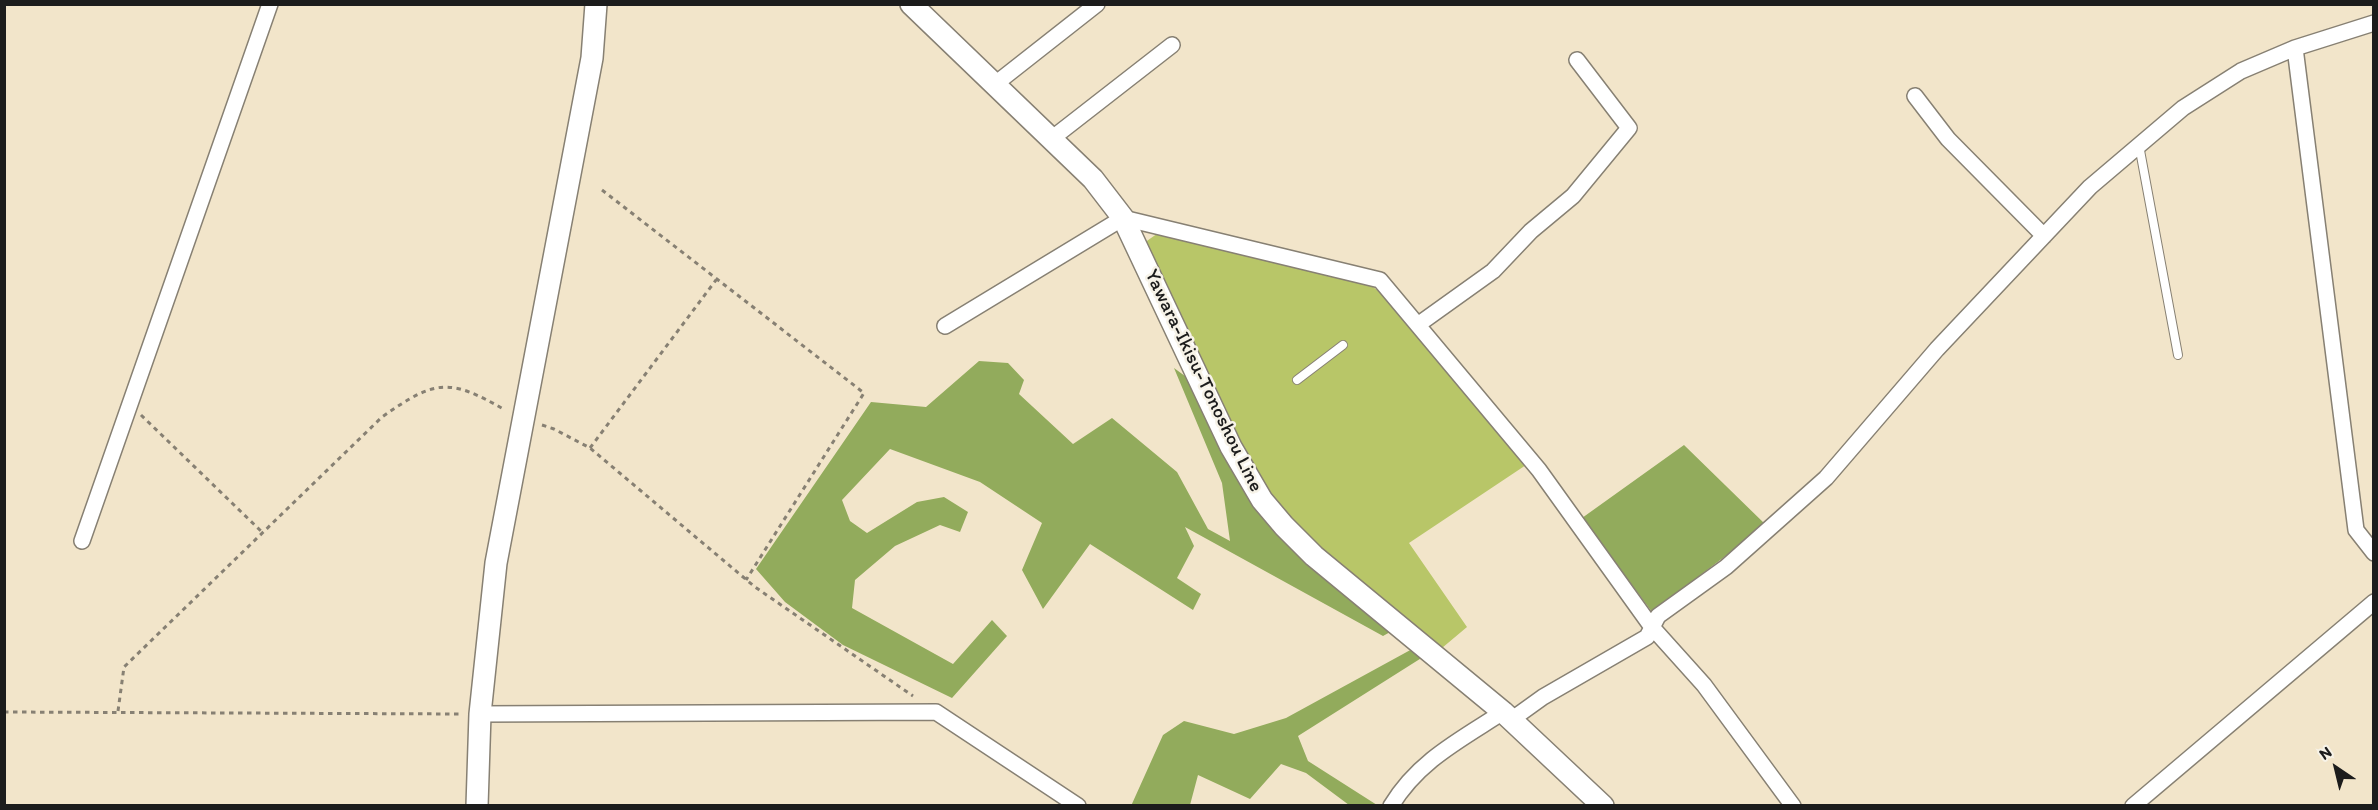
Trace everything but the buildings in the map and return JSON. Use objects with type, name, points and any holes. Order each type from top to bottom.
[{"type":"main road","points":[[477,806],[480,714],[496,563],[592,58],[596,4]]},
{"type":"main road","name":"Yawara-Ikisu-Tonoshou Line","points":[[911,4],[1093,179],[1123,218],[1231,447],[1262,500],[1314,556],[1507,716],[1603,806]]},
{"type":"street","points":[[82,540],[270,4]]},
{"type":"street","points":[[994,85],[1097,4]]},
{"type":"street","points":[[1391,806],[1405,783],[1429,761],[1647,637],[1658,616],[1726,567],[1826,478],[1937,349],[2090,187],[2183,108],[2241,71],[2295,48],[2373,23]]},
{"type":"street","points":[[1050,140],[1172,45]]},
{"type":"street","points":[[2295,48],[2356,530],[2373,553]]},
{"type":"street","points":[[1419,324],[1493,271],[1531,231],[1573,196],[1629,128],[1577,60]]},
{"type":"street","points":[[1915,96],[1948,140],[2044,236]]},
{"type":"street","points":[[945,326],[1123,218],[1380,280],[1539,470],[1651,626],[1704,685],[1792,806]]},
{"type":"street","points":[[2133,806],[2373,602]]},
{"type":"street","points":[[480,714],[936,712],[1078,806]]},
{"type":"street","points":[[1055,789],[1055,806]]},
{"type":"lane","points":[[2139,144],[2178,355]]},
{"type":"lane","points":[[1297,380],[1343,345]]},
{"type":"path","points":[[602,190],[864,393],[746,580]]},
{"type":"path","points":[[590,448],[716,280]]},
{"type":"path","points":[[118,711],[124,667],[382,417],[415,394],[438,387],[471,390],[523,420],[554,429],[590,448],[746,580],[936,712]]},
{"type":"path","points":[[129,403],[263,533]]},
{"type":"path","points":[[4,712],[480,714]]},
{"type":"green space","points":[[1161,231],[1369,284],[1381,293],[1526,465],[1409,543],[1467,627],[1442,648],[1324,553],[1265,492],[1235,439],[1144,243]]},
{"type":"green space","points":[[979,361],[1008,363],[1024,380],[1019,394],[1073,444],[1112,418],[1177,472],[1208,529],[1230,541],[1222,483],[1174,368],[1189,379],[1227,456],[1392,631],[1383,636],[1185,527],[1194,546],[1177,578],[1201,594],[1193,610],[1090,544],[1043,609],[1022,570],[1042,523],[980,482],[890,449],[842,500],[850,521],[867,533],[917,502],[944,497],[968,512],[960,532],[940,525],[895,546],[855,580],[852,608],[953,664],[992,620],[1007,636],[952,698],[843,645],[785,602],[756,569],[871,402],[926,407]]},
{"type":"green space","points":[[1684,445],[1766,525],[1652,612],[1582,518]]},
{"type":"green space","points":[[1414,648],[1423,657],[1298,736],[1308,761],[1377,805],[1349,805],[1306,773],[1281,764],[1250,799],[1198,775],[1190,805],[1131,806],[1163,735],[1184,721],[1234,734],[1286,718]]}]
